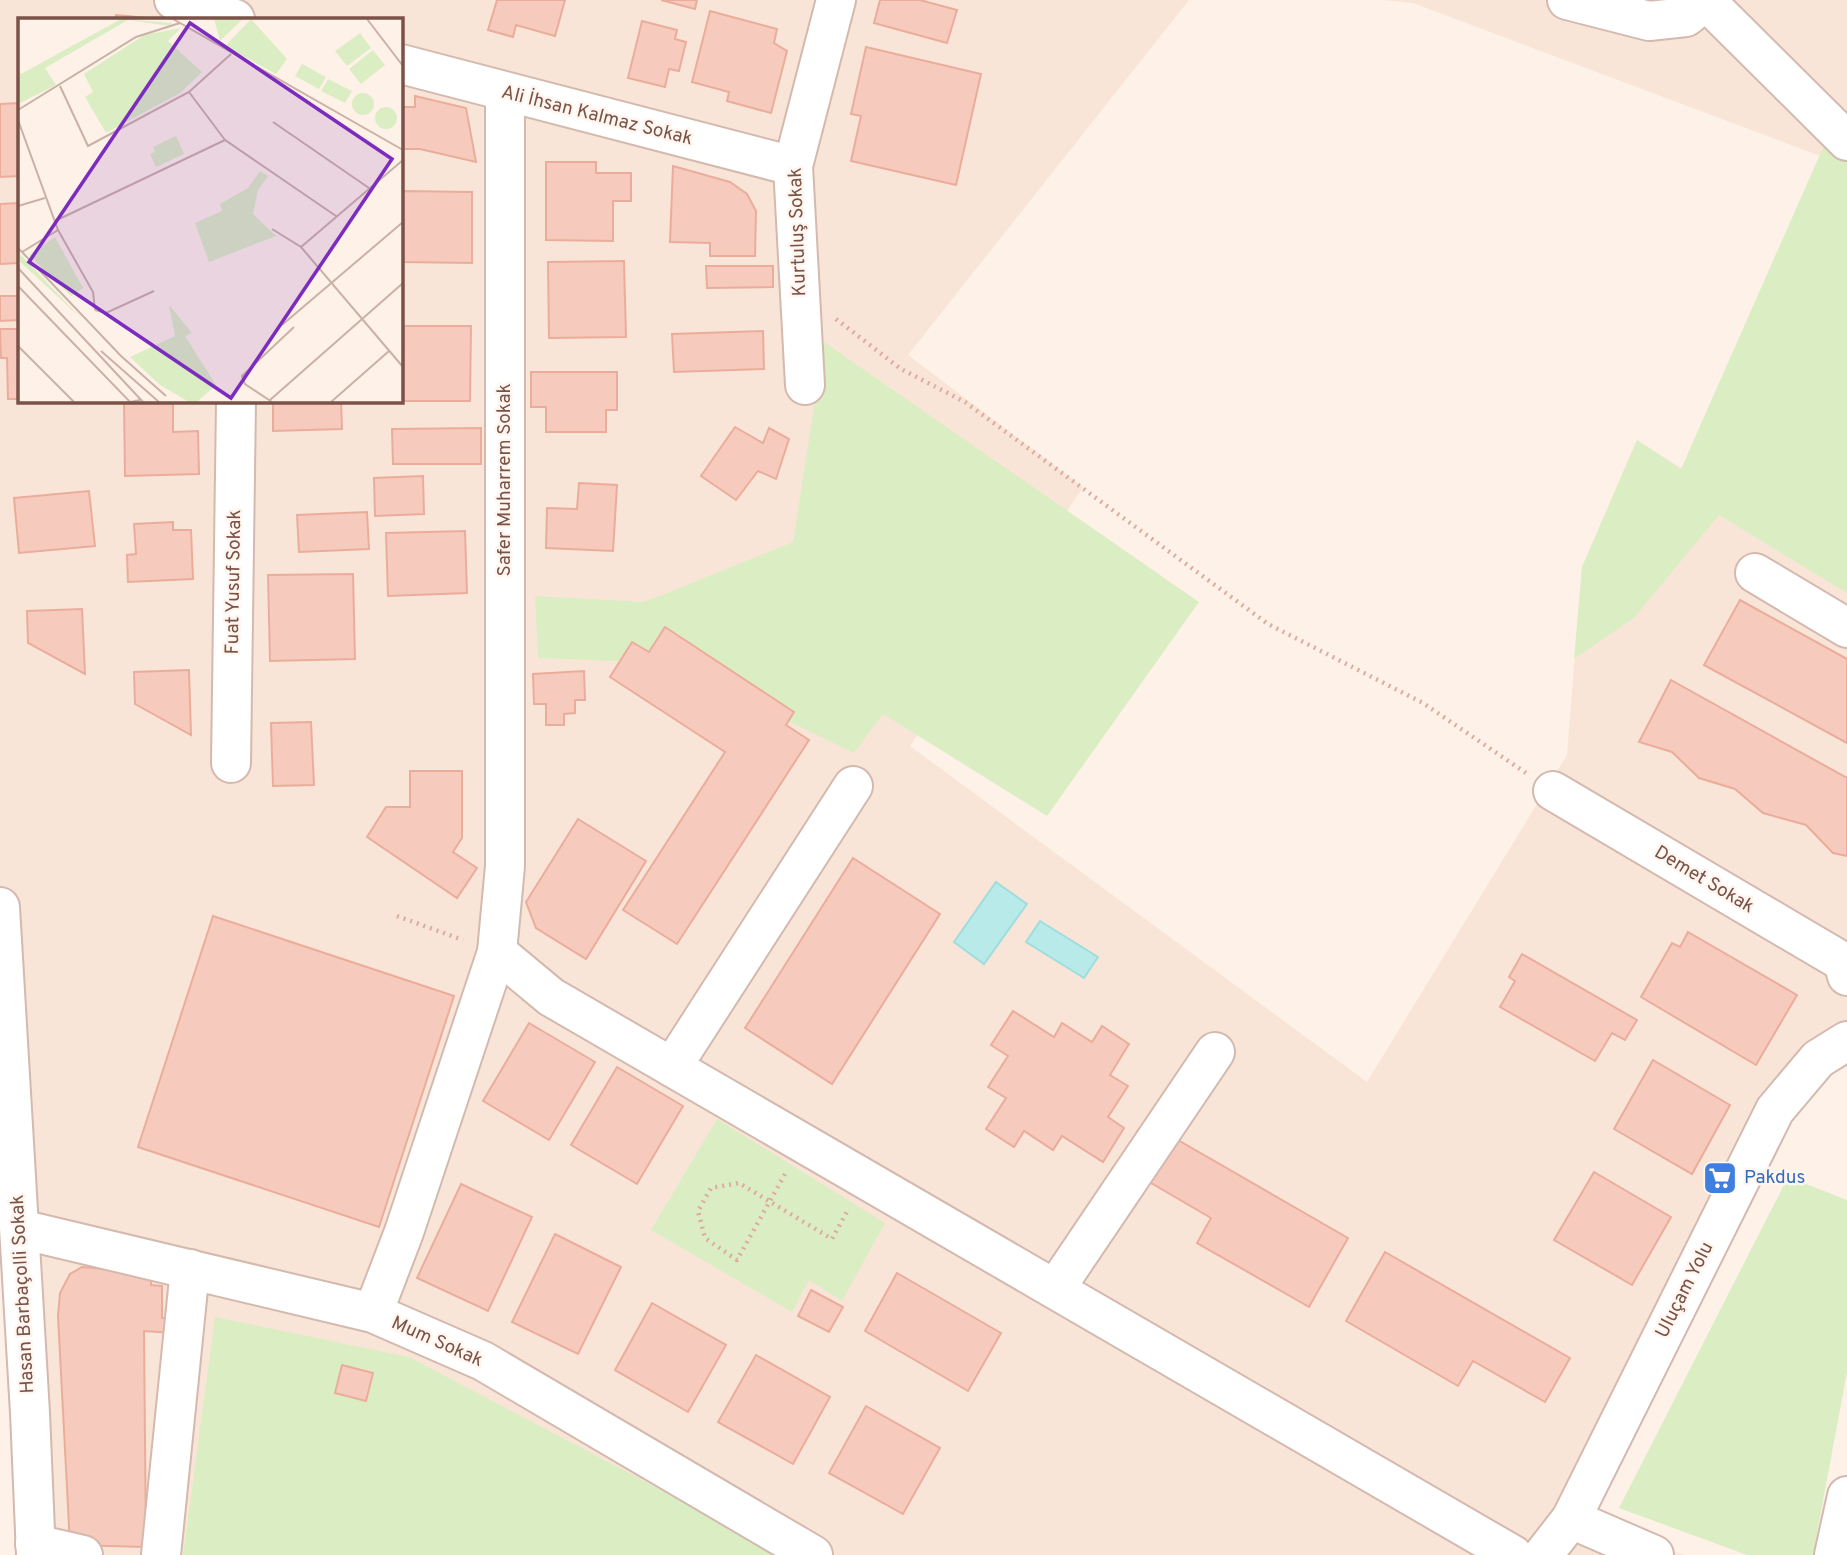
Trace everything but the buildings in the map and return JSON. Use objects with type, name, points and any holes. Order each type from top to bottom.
[{"type":"street","points":[[174,0],[232,18]]},
{"type":"street","name":"Kurtuluş Sokak","points":[[805,384],[793,166],[836,0]]},
{"type":"street","points":[[1567,0],[1649,21],[1686,17],[1706,1],[1847,141]]},
{"type":"street","name":"Ali İhsan Kalmaz Sokak","points":[[402,64],[793,166]]},
{"type":"street","name":"Safer Muharrem Sokak","points":[[373,1313],[404,1232],[496,952],[505,866],[505,93]]},
{"type":"street","name":"Fuat Yusuf Sokak","points":[[231,763],[236,402]]},
{"type":"street","points":[[1755,573],[1847,628]]},
{"type":"street","points":[[672,1067],[853,786]]},
{"type":"street","name":"Demet Sokak","points":[[1553,791],[1843,962],[1847,976]]},
{"type":"street","name":"Hasan Barbaçolli Sokak","points":[[0,907],[20,1229],[12,1316],[36,1549]]},
{"type":"street","points":[[496,952],[551,997],[1513,1555]]},
{"type":"street","name":"Uluçam Yolu","points":[[1543,1555],[1571,1519],[1775,1110],[1818,1059],[1847,1041]]},
{"type":"street","points":[[1055,1289],[1215,1052]]},
{"type":"street","name":"Mum Sokak","points":[[20,1229],[373,1313],[483,1361],[813,1555]]},
{"type":"street","points":[[161,1555],[190,1269]]},
{"type":"street","points":[[1834,1555],[1847,1496]]},
{"type":"street","points":[[1571,1519],[1654,1555]]},
{"type":"street","points":[[36,1549],[83,1555]]},
{"type":"path","points":[[800,291],[901,369],[965,402],[1268,624],[1423,703],[1553,791]]},
{"type":"path","points":[[397,916],[496,952]]},
{"type":"path","points":[[803,1143],[770,1202],[737,1260],[705,1238],[698,1211],[711,1188],[738,1183],[770,1202],[832,1239],[866,1180]]},
{"type":"shaded area","points":[[0,0],[1189,0],[908,355],[1083,487],[910,746],[1367,1082],[1567,755],[1582,567],[1637,440],[1847,574],[1847,1047],[1775,1110],[1571,1519],[1684,1555],[36,1555],[0,969]]},
{"type":"shaded area","points":[[1383,0],[1847,0],[1847,166],[1413,3]]},
{"type":"green space","points":[[1833,125],[1847,128],[1847,593],[1719,515],[1634,618],[1574,659],[1582,567],[1637,440],[1681,469]]},
{"type":"green space","points":[[824,342],[1199,602],[1047,816],[883,714],[854,753],[669,663],[538,658],[535,596],[644,602],[793,542]]},
{"type":"green space","points":[[717,1119],[885,1223],[842,1301],[809,1280],[792,1312],[651,1230]]},
{"type":"green space","points":[[1788,1177],[1847,1200],[1847,1372],[1813,1555],[1747,1555],[1619,1508]]},
{"type":"green space","points":[[215,1317],[409,1357],[785,1555],[183,1555]]},
{"type":"water","points":[[996,882],[1027,904],[984,964],[954,942]]},
{"type":"water","points":[[1040,921],[1098,957],[1084,978],[1026,942]]},
{"type":"place","name":"Pakdus","points":[[1720,1178]]}]
